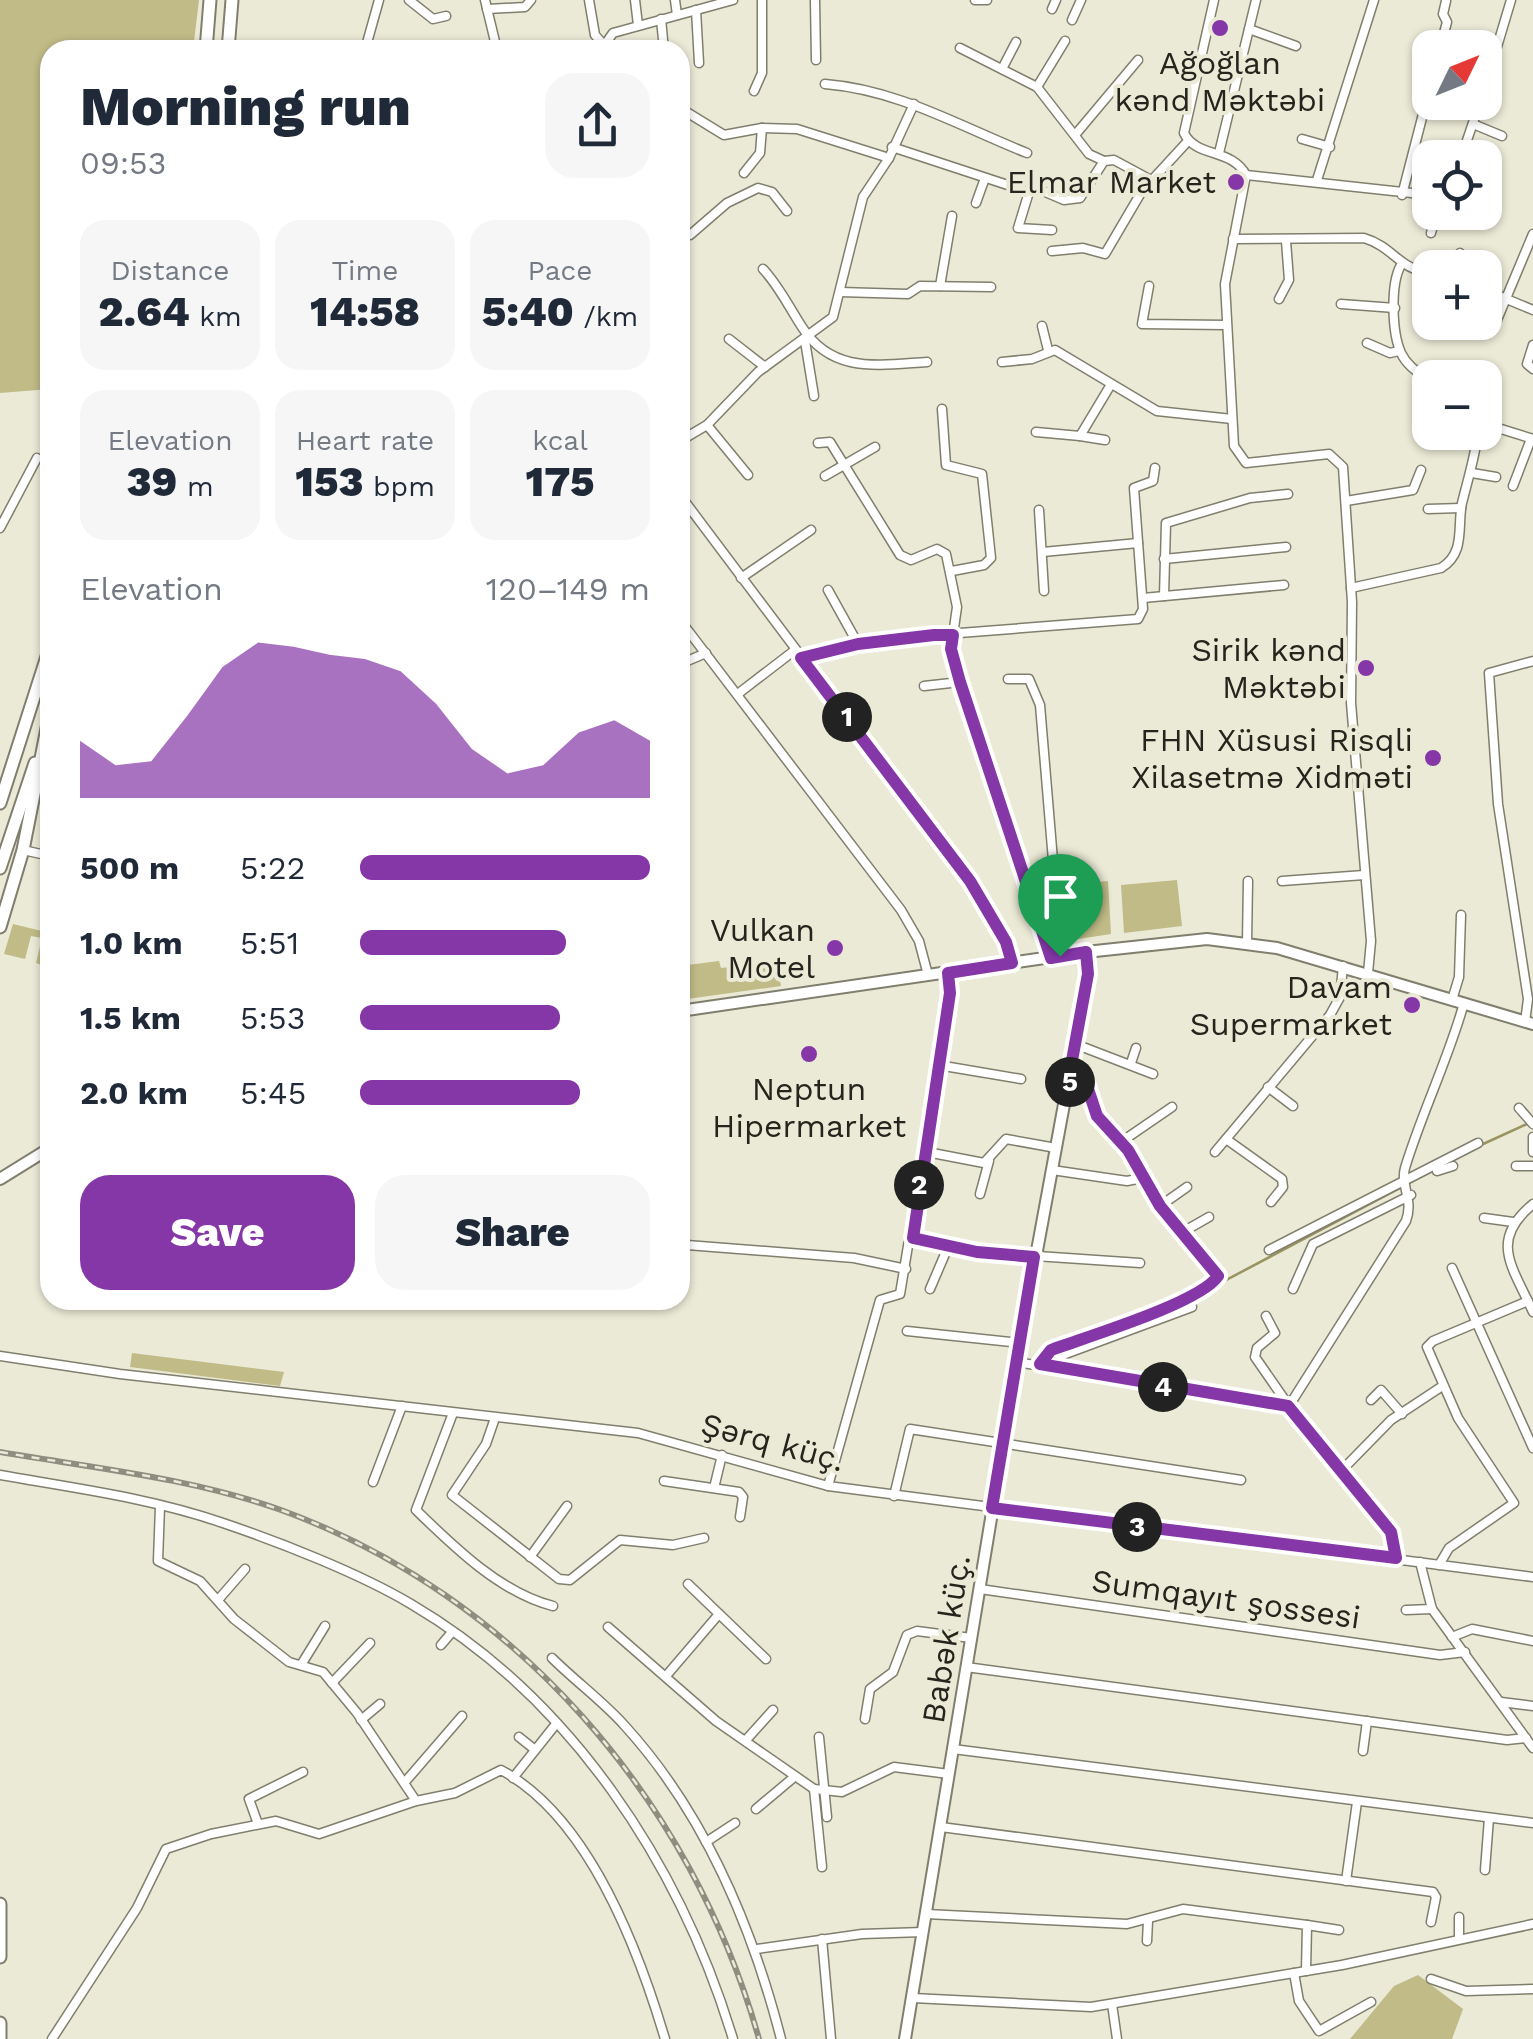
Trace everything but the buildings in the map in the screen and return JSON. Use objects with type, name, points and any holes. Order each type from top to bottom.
[{"type":"highway","points":[[207,40],[210,0]]},
{"type":"highway","points":[[229,40],[232,0]]},
{"type":"highway","points":[[2,795],[40,678]]},
{"type":"highway","points":[[0,868],[40,747]]},
{"type":"highway","points":[[0,927],[23,850],[40,766]]},
{"type":"highway","points":[[0,1904],[0,1957]]},
{"type":"highway","points":[[0,2023],[0,2039]]},
{"type":"main road","points":[[690,1010],[1189,940],[1247,942],[1344,966],[1529,1023]]},
{"type":"main road","name":"Babək küç.","points":[[905,2039],[1002,1443],[1088,974],[1086,952]]},
{"type":"main road","points":[[0,1178],[40,1154]]},
{"type":"street","points":[[368,40],[379,0]]},
{"type":"street","points":[[410,0],[433,19],[446,16]]},
{"type":"street","points":[[494,40],[486,4],[525,7],[531,0]]},
{"type":"street","points":[[589,0],[597,40]]},
{"type":"street","points":[[635,0],[638,25]]},
{"type":"street","points":[[675,0],[677,15]]},
{"type":"street","points":[[607,40],[613,33],[638,25],[733,0]]},
{"type":"street","points":[[754,91],[762,73],[762,0]]},
{"type":"street","points":[[815,0],[816,60]]},
{"type":"street","points":[[975,0],[986,0]]},
{"type":"street","points":[[1072,20],[1081,0]]},
{"type":"street","points":[[1188,142],[1184,130],[1214,0]]},
{"type":"street","points":[[1219,153],[1256,0]]},
{"type":"street","points":[[1317,180],[1374,0]]},
{"type":"street","points":[[1502,30],[1511,0]]},
{"type":"street","points":[[1445,30],[1446,1]]},
{"type":"street","points":[[696,10],[699,63]]},
{"type":"street","points":[[661,19],[663,40]]},
{"type":"street","points":[[1249,28],[1296,46]]},
{"type":"street","points":[[1037,87],[1065,40]]},
{"type":"street","points":[[1002,68],[1016,42]]},
{"type":"street","points":[[960,48],[1037,87],[1089,154],[1104,162],[1114,160],[1152,180]]},
{"type":"street","points":[[1076,135],[1138,60]]},
{"type":"street","points":[[825,84],[867,88],[1027,152]]},
{"type":"street","points":[[690,435],[707,425],[764,367],[808,339],[833,317],[860,205],[889,158],[914,104]]},
{"type":"street","points":[[690,114],[724,135],[762,128],[808,131],[889,158]]},
{"type":"street","points":[[1402,195],[1421,120]]},
{"type":"street","points":[[1466,140],[1473,120]]},
{"type":"street","points":[[1472,124],[1502,136]]},
{"type":"street","points":[[744,174],[760,153],[762,128]]},
{"type":"street","points":[[1302,139],[1330,147]]},
{"type":"street","points":[[1188,142],[1237,162],[1246,175],[1224,284],[1236,452],[1246,463],[1334,456],[1343,467],[1351,588],[1351,703],[1372,941],[1368,973]]},
{"type":"street","points":[[1052,252],[1083,248],[1105,254],[1152,180],[1188,142]]},
{"type":"street","points":[[892,147],[1029,192]]},
{"type":"street","points":[[1052,230],[1018,228],[1029,192],[1036,188],[1064,200],[1080,198],[1104,162]]},
{"type":"street","points":[[1246,175],[1317,180],[1412,195]]},
{"type":"street","points":[[976,203],[985,178]]},
{"type":"street","points":[[690,235],[726,202],[758,188],[772,192],[786,210]]},
{"type":"street","points":[[940,286],[952,216]]},
{"type":"street","points":[[1502,309],[1533,234]]},
{"type":"street","points":[[1233,239],[1364,238],[1384,246],[1401,265],[1412,268]]},
{"type":"street","points":[[1279,298],[1289,280],[1286,241]]},
{"type":"street","points":[[1401,265],[1396,276],[1395,308],[1399,351],[1412,368]]},
{"type":"street","points":[[763,268],[808,339],[834,359],[849,365],[927,362]]},
{"type":"street","points":[[840,292],[908,294],[920,286],[991,287]]},
{"type":"street","points":[[1150,286],[1142,324],[1226,325]]},
{"type":"street","points":[[1502,298],[1533,310]]},
{"type":"street","points":[[1342,304],[1395,308]]},
{"type":"street","points":[[1042,326],[1048,350]]},
{"type":"street","points":[[728,339],[764,367]]},
{"type":"street","points":[[808,339],[814,396]]},
{"type":"street","points":[[1367,342],[1390,353],[1399,351]]},
{"type":"street","points":[[1533,345],[1527,364],[1533,369]]},
{"type":"street","points":[[1002,362],[1032,360],[1048,350],[1062,353],[1110,386],[1164,412],[1232,419]]},
{"type":"street","points":[[1080,436],[1110,386]]},
{"type":"street","points":[[942,410],[946,465],[982,474],[991,558],[984,565],[952,571]]},
{"type":"street","points":[[707,425],[748,475]]},
{"type":"street","points":[[1502,429],[1532,439],[1513,486]]},
{"type":"street","points":[[1036,432],[1105,440]]},
{"type":"street","points":[[818,443],[830,442],[900,555],[912,560],[942,549],[952,571],[957,618],[951,649],[960,682],[1056,957]]},
{"type":"street","points":[[825,476],[875,446]]},
{"type":"street","points":[[1351,588],[1448,564],[1460,540],[1461,508],[1475,450]]},
{"type":"street","points":[[0,528],[37,458]]},
{"type":"street","points":[[739,694],[798,654],[858,644],[1132,621],[1142,615],[1134,488],[1153,481],[1155,468]]},
{"type":"street","points":[[1346,501],[1413,490],[1422,470]]},
{"type":"street","points":[[1472,473],[1496,478]]},
{"type":"street","points":[[1164,596],[1166,524],[1250,498],[1288,494]]},
{"type":"street","points":[[1428,509],[1461,508]]},
{"type":"street","points":[[690,509],[970,881],[1006,942],[1012,963]]},
{"type":"street","points":[[1039,510],[1044,591]]},
{"type":"street","points":[[741,578],[812,530]]},
{"type":"street","points":[[1044,552],[1138,544]]},
{"type":"street","points":[[1164,559],[1286,547]]},
{"type":"street","points":[[1142,598],[1284,585]]},
{"type":"street","points":[[828,590],[858,644]]},
{"type":"street","points":[[690,632],[902,910],[919,941],[928,975]]},
{"type":"street","points":[[690,659],[706,652]]},
{"type":"street","points":[[1529,1023],[1498,804],[1490,674],[1533,662]]},
{"type":"street","points":[[1008,679],[1030,679],[1040,704],[1056,957]]},
{"type":"street","points":[[924,686],[960,682]]},
{"type":"street","points":[[23,850],[40,854]]},
{"type":"street","points":[[1282,881],[1364,875]]},
{"type":"street","points":[[1247,942],[1248,881]]},
{"type":"street","points":[[1288,1406],[1394,1243],[1410,1210],[1404,1170],[1445,1067],[1458,1002],[1461,914]]},
{"type":"street","points":[[1520,945],[1533,940]]},
{"type":"street","points":[[1215,1152],[1330,1015],[1340,997],[1344,966]]},
{"type":"street","points":[[828,1486],[880,1300],[900,1294],[906,1269],[950,993],[948,973]]},
{"type":"street","points":[[1076,1044],[1152,1074]]},
{"type":"street","points":[[1130,1063],[1136,1048]]},
{"type":"street","points":[[938,1064],[1021,1079]]},
{"type":"street","points":[[1044,1365],[1051,1350],[1166,1307],[1216,1280],[1217,1272],[1160,1206],[1122,1142],[1097,1116],[1087,1086],[1068,1082]]},
{"type":"street","points":[[1268,1088],[1293,1106]]},
{"type":"street","points":[[1122,1142],[1172,1107]]},
{"type":"street","points":[[1519,1108],[1533,1124]]},
{"type":"street","points":[[1533,1137],[1533,1152]]},
{"type":"street","points":[[1226,1138],[1282,1179],[1284,1187],[1271,1202]]},
{"type":"street","points":[[980,1194],[989,1161],[1006,1139],[1056,1148]]},
{"type":"street","points":[[1294,1289],[1313,1244],[1478,1143]]},
{"type":"street","points":[[927,1152],[989,1161]]},
{"type":"street","points":[[1269,1250],[1453,1166]]},
{"type":"street","points":[[1516,1166],[1533,1166]]},
{"type":"street","points":[[1052,1170],[1127,1180],[1142,1178]]},
{"type":"street","points":[[1160,1206],[1187,1187]]},
{"type":"street","points":[[1532,1206],[1512,1222],[1506,1248],[1533,1312]]},
{"type":"street","points":[[1181,1233],[1209,1217]]},
{"type":"street","points":[[1484,1218],[1512,1222]]},
{"type":"street","points":[[913,1238],[948,1247],[1034,1257],[1140,1262]]},
{"type":"street","points":[[690,1246],[854,1258],[906,1269]]},
{"type":"street","points":[[930,1289],[948,1247]]},
{"type":"street","points":[[1452,1268],[1533,1448]]},
{"type":"street","points":[[1439,1565],[1449,1548],[1514,1503],[1442,1387],[1427,1348],[1528,1301]]},
{"type":"street","points":[[1044,1365],[1192,1307]]},
{"type":"street","points":[[1266,1316],[1275,1333],[1257,1348],[1255,1357],[1288,1406],[1344,1469],[1391,1532],[1396,1558]]},
{"type":"street","points":[[906,1332],[1020,1343]]},
{"type":"street","name":"Şərq küç.","points":[[0,1356],[652,1435],[828,1486],[1533,1577]]},
{"type":"street","points":[[1016,1362],[1288,1406]]},
{"type":"street","points":[[1344,1469],[1380,1430],[1442,1387]]},
{"type":"street","points":[[1371,1400],[1381,1390],[1402,1414]]},
{"type":"street","points":[[374,1482],[402,1406]]},
{"type":"street","points":[[453,1413],[416,1510],[458,1549],[505,1582],[553,1606]]},
{"type":"street","points":[[494,1418],[482,1452],[452,1496],[564,1582],[620,1540],[674,1545],[704,1538]]},
{"type":"street","points":[[894,1496],[908,1430],[1242,1480]]},
{"type":"street","points":[[714,1488],[722,1455]]},
{"type":"street","points":[[0,1475],[160,1506],[224,1523],[391,1593],[452,1632],[526,1692],[607,1782],[642,1833],[704,1953],[732,2039]]},
{"type":"street","points":[[664,1482],[742,1494],[740,1516]]},
{"type":"street","points":[[160,1506],[158,1561],[200,1581],[244,1628],[292,1664],[320,1670],[361,1720],[416,1801]]},
{"type":"street","points":[[530,1556],[567,1506]]},
{"type":"street","points":[[1420,1562],[1432,1609],[1533,1748]]},
{"type":"street","points":[[218,1600],[245,1569]]},
{"type":"street","points":[[688,1584],[766,1659]]},
{"type":"street","name":"Sumqayıt şossesi","points":[[980,1588],[1440,1655],[1465,1652]]},
{"type":"street","points":[[1406,1610],[1432,1609]]},
{"type":"street","points":[[666,1676],[719,1614]]},
{"type":"street","points":[[301,1665],[325,1626]]},
{"type":"street","points":[[608,1627],[716,1721],[814,1789],[842,1792],[894,1766],[949,1774]]},
{"type":"street","points":[[1452,1637],[1472,1629],[1533,1641]]},
{"type":"street","points":[[865,1719],[870,1688],[893,1672],[907,1635],[916,1631],[971,1638]]},
{"type":"street","points":[[441,1646],[452,1632]]},
{"type":"street","points":[[332,1683],[370,1642]]},
{"type":"street","points":[[552,1658],[637,1739],[706,1842],[757,1948],[781,2039]]},
{"type":"street","points":[[966,1667],[1507,1740],[1526,1738]]},
{"type":"street","points":[[1501,1702],[1533,1706]]},
{"type":"street","points":[[361,1720],[380,1704]]},
{"type":"street","points":[[746,1740],[773,1710]]},
{"type":"street","points":[[405,1782],[462,1716]]},
{"type":"street","points":[[1364,1751],[1367,1721]]},
{"type":"street","points":[[513,1778],[556,1724]]},
{"type":"street","points":[[520,1737],[534,1750]]},
{"type":"street","points":[[819,1737],[827,1817]]},
{"type":"street","points":[[953,1749],[1533,1823]]},
{"type":"street","points":[[52,2039],[137,1908],[161,1853],[198,1838],[276,1821],[320,1834],[416,1801],[456,1793],[501,1770],[565,1822],[639,1956],[665,2039]]},
{"type":"street","points":[[258,1824],[249,1799],[303,1772]]},
{"type":"street","points":[[756,1809],[794,1778]]},
{"type":"street","points":[[814,1789],[822,1867]]},
{"type":"street","points":[[1346,1881],[1357,1802]]},
{"type":"street","points":[[1485,1870],[1488,1818]]},
{"type":"street","points":[[706,1842],[735,1823]]},
{"type":"street","points":[[941,1827],[1433,1892],[1436,1897],[1431,1922]]},
{"type":"street","points":[[926,1914],[1127,1924],[1182,1909],[1339,1930]]},
{"type":"street","points":[[1459,1917],[1459,1938]]},
{"type":"street","points":[[1147,1941],[1148,1921]]},
{"type":"street","points":[[913,1998],[1046,2006],[1112,2004],[1306,1971],[1533,1924]]},
{"type":"street","points":[[1306,1971],[1307,1925]]},
{"type":"street","points":[[757,1948],[822,1938],[923,1932]]},
{"type":"street","points":[[822,1938],[831,2039]]},
{"type":"street","points":[[1294,1972],[1300,2000],[1319,2031],[1371,2002]]},
{"type":"street","points":[[1431,1979],[1466,1991],[1533,1989]]},
{"type":"street","points":[[1112,2004],[1117,2039]]},
{"type":"shaded area","points":[[0,0],[199,0],[194,40],[40,40],[40,390],[0,393]]},
{"type":"shaded area","points":[[1082,870],[1085,883],[1108,881],[1111,934],[1065,941],[1059,872]]},
{"type":"shaded area","points":[[1177,880],[1182,926],[1124,933],[1121,885]]},
{"type":"shaded area","points":[[13,924],[40,931],[40,938],[31,936],[25,959],[4,954]]},
{"type":"shaded area","points":[[719,961],[721,968],[777,962],[781,986],[690,999],[690,965]]},
{"type":"shaded area","points":[[132,1353],[284,1372],[280,1386],[130,1367]]},
{"type":"shaded area","points":[[1418,1975],[1463,2009],[1452,2039],[1350,2039],[1394,1986]]},
{"type":"waterway","points":[[1481,1145],[1527,1124]]},
{"type":"waterway","points":[[1409,1183],[1434,1170]]},
{"type":"waterway","points":[[1177,1306],[1402,1187]]},
{"type":"waterway","points":[[1051,1355],[1161,1313]]},
{"type":"railway","points":[[0,1452],[142,1475],[247,1499],[367,1548],[446,1595],[518,1652],[583,1718],[641,1790],[689,1868],[729,1951],[759,2039]]},
{"type":"place","name":"Ağoğlan kənd Məktəbi","points":[[1220,28]]},
{"type":"place","name":"Elmar Market","points":[[1236,182]]},
{"type":"place","name":"Sirik kənd Məktəbi","points":[[1366,668]]},
{"type":"place","name":"FHN Xüsusi Risqli Xilasetmə Xidməti","points":[[1433,758]]},
{"type":"place","name":"Vulkan Motel","points":[[835,948]]},
{"type":"place","name":"Davam Supermarket","points":[[1412,1005]]},
{"type":"place","name":"Neptun Hipermarket","points":[[809,1054]]},
{"type":"route","points":[[953,635],[951,649],[960,682],[1049,942],[1051,958],[1060,956],[1086,952],[1088,961],[1068,1082],[1087,1086],[1097,1116],[1128,1150],[1160,1206],[1218,1276],[1212,1284],[1176,1303],[1051,1350],[1040,1364],[1288,1406],[1344,1469],[1391,1532],[1396,1558],[992,1508],[1034,1257],[977,1252],[913,1238],[950,993],[948,973],[1012,963],[1006,942],[970,881],[801,658],[858,644],[953,635]]}]
